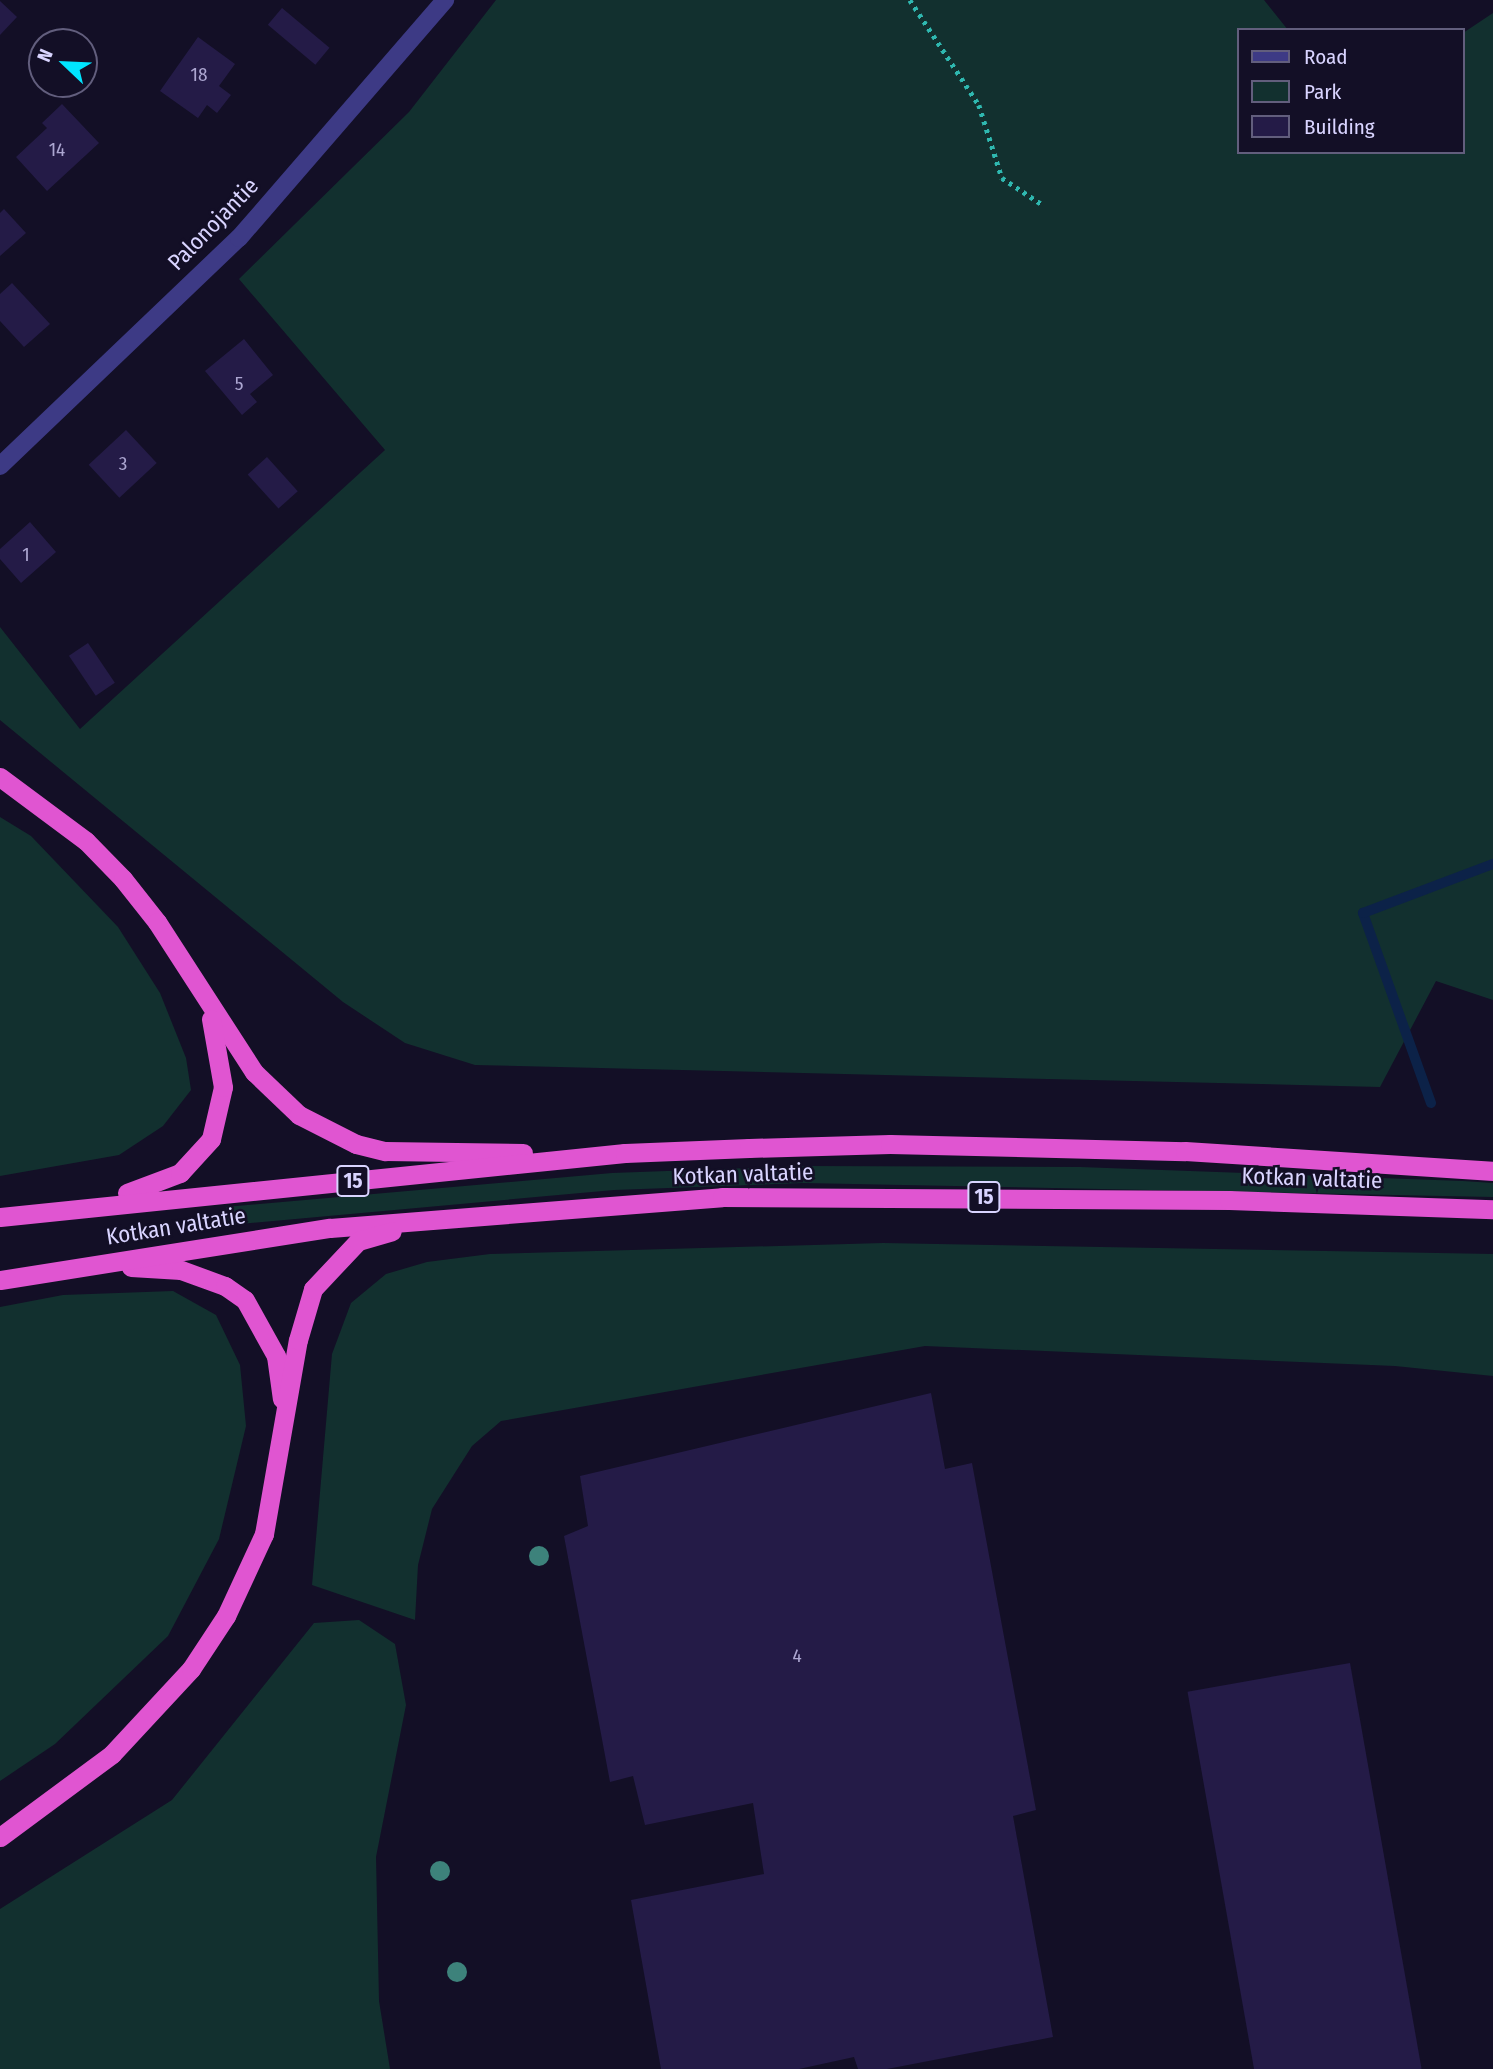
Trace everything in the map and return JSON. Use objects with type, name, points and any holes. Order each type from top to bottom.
[{"type":"highway","points":[[0,778],[44,806],[114,870],[158,922],[200,989],[275,1094],[299,1115],[356,1144],[416,1154],[625,1153]]},
{"type":"highway","points":[[81,1205],[162,1183],[197,1158],[211,1139],[220,1114],[222,1060],[200,989]]},
{"type":"highway","name":"Kotkan valtatie","points":[[0,1217],[81,1205],[625,1153],[890,1144],[1319,1157],[1493,1171]]},
{"type":"highway","name":"Kotkan valtatie","points":[[0,1280],[264,1237],[476,1214],[722,1197],[860,1195],[1493,1209]]},
{"type":"highway","points":[[0,1837],[112,1754],[191,1669],[226,1616],[264,1534],[284,1438],[304,1314],[326,1270],[358,1241],[476,1214]]},
{"type":"highway","points":[[70,1269],[181,1270],[225,1286],[244,1300],[276,1356],[284,1438]]},
{"type":"street","name":"Palonojantie","points":[[0,466],[239,238],[445,0]]},
{"type":"path","points":[[910,0],[979,105],[1002,178],[1044,205]]},
{"type":"green space","points":[[496,0],[1264,0],[1286,28],[1238,28],[1238,154],[1465,154],[1465,32],[1493,13],[1493,1000],[1436,981],[1380,1087],[475,1065],[405,1043],[343,1002],[0,720],[0,627],[80,729],[385,450],[239,279],[409,112]]},
{"type":"green space","points":[[0,817],[31,836],[118,927],[160,993],[186,1058],[191,1090],[163,1126],[119,1155],[0,1176]]},
{"type":"green space","points":[[802,1166],[1080,1167],[1463,1181],[1493,1183],[1493,1197],[803,1183],[614,1190],[228,1225],[226,1207],[612,1173]]},
{"type":"green space","points":[[883,1243],[1493,1254],[1493,1376],[1395,1366],[925,1346],[501,1421],[472,1446],[432,1509],[418,1565],[415,1620],[312,1585],[332,1354],[351,1303],[386,1274],[427,1262],[490,1254]]},
{"type":"green space","points":[[173,1291],[216,1315],[240,1365],[246,1426],[219,1539],[168,1636],[55,1744],[0,1781],[0,1307],[63,1295]]},
{"type":"green space","points":[[359,1620],[395,1644],[406,1705],[376,1857],[379,2001],[390,2069],[0,2069],[0,1909],[172,1800],[314,1623]]},
{"type":"building","points":[[0,1],[17,17],[0,35]]},
{"type":"building","points":[[282,8],[329,48],[315,65],[268,25]]},
{"type":"building","points":[[198,37],[235,64],[219,86],[231,95],[217,113],[207,105],[198,118],[160,91]]},
{"type":"building","points":[[62,104],[99,143],[47,191],[16,157],[47,128],[42,123]]},
{"type":"building","points":[[4,209],[26,233],[0,256],[0,213]]},
{"type":"building","points":[[12,283],[50,324],[24,347],[0,321],[0,294]]},
{"type":"building","points":[[244,339],[273,375],[250,394],[257,402],[242,415],[205,371]]},
{"type":"building","points":[[126,430],[157,463],[119,498],[89,465]]},
{"type":"building","points":[[267,457],[298,491],[278,509],[248,474]]},
{"type":"building","points":[[30,522],[56,552],[21,583],[0,559],[0,549]]},
{"type":"building","points":[[88,643],[115,683],[96,696],[69,656]]},
{"type":"building","points":[[931,1393],[945,1469],[972,1463],[1036,1810],[1013,1816],[1053,2037],[887,2069],[858,2069],[854,2057],[799,2069],[661,2069],[631,1900],[764,1874],[753,1803],[645,1825],[633,1776],[610,1782],[564,1536],[588,1526],[580,1476]]},
{"type":"building","points":[[1350,1663],[1422,2069],[1254,2069],[1188,1692]]},
{"type":"waterway","points":[[1431,1103],[1363,913],[1493,864]]}]
